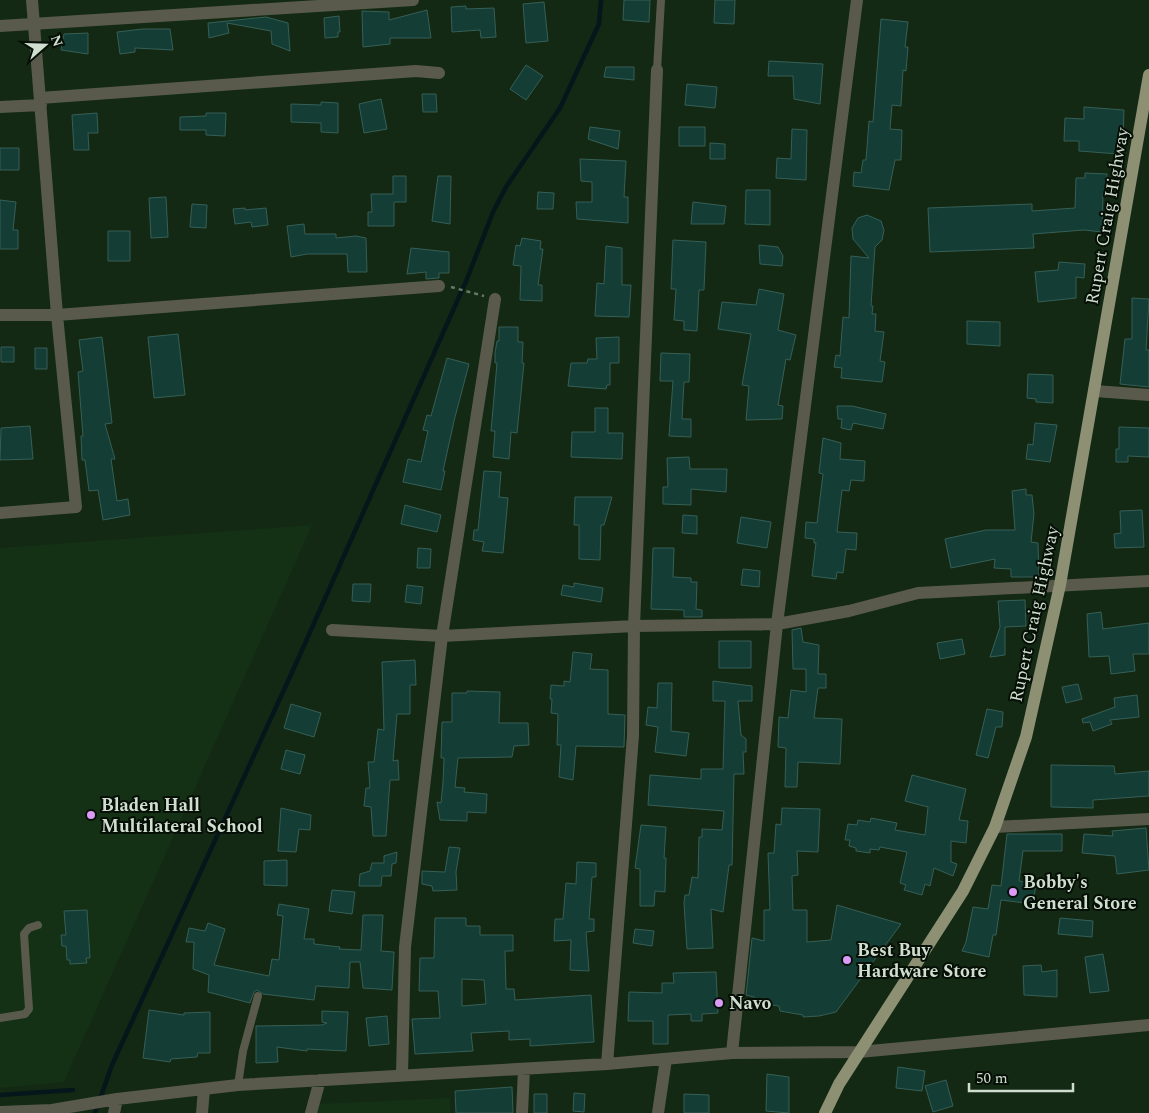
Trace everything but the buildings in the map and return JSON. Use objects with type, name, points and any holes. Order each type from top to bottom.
[{"type":"main road","name":"Rupert Craig Highway","points":[[826,1113],[839,1084],[963,892],[995,827],[1026,737],[1060,585],[1145,120],[1149,76]]},
{"type":"street","points":[[0,513],[76,507],[57,315],[32,0]]},
{"type":"street","points":[[0,26],[413,0]]},
{"type":"street","points":[[732,1053],[777,624],[857,0]]},
{"type":"street","points":[[607,1064],[633,736],[634,626],[657,70]]},
{"type":"street","points":[[0,107],[41,101],[416,72],[439,73]]},
{"type":"street","points":[[0,315],[57,315],[439,286]]},
{"type":"street","points":[[402,1075],[405,947],[442,636],[495,300]]},
{"type":"street","points":[[1094,391],[1149,396]]},
{"type":"street","points":[[332,630],[442,636],[634,626],[777,624],[848,611],[918,594],[1149,581]]},
{"type":"street","points":[[995,827],[1149,819]]},
{"type":"street","points":[[0,1112],[60,1111],[117,1099],[238,1085],[607,1064],[732,1053],[859,1052],[1149,1025]]},
{"type":"street","points":[[658,1113],[666,1059]]},
{"type":"street","points":[[522,1113],[524,1069]]},
{"type":"street","points":[[311,1113],[320,1080]]},
{"type":"street","points":[[202,1113],[204,1089]]},
{"type":"street","points":[[114,1113],[117,1099]]},
{"type":"lane","points":[[657,70],[661,0]]},
{"type":"lane","points":[[0,1018],[24,1014],[29,1008],[24,934],[29,928],[38,925]]},
{"type":"lane","points":[[238,1085],[243,1051],[258,996]]},
{"type":"path","points":[[453,287],[474,293]]},
{"type":"shaded area","name":"Bladen Hall Multilateral School","points":[[312,525],[64,1082],[0,1088],[0,548]]},
{"type":"shaded area","points":[[450,1098],[450,1113],[317,1113],[319,1104]]},
{"type":"waterway","points":[[95,1113],[112,1065],[299,657],[467,279],[493,212],[506,187],[560,108],[599,24],[601,0]]},
{"type":"waterway","points":[[0,1095],[73,1090]]},
{"type":"place","name":"Bladen Hall Multilateral School","points":[[91,815]]},
{"type":"place","name":"Bobby's General Store","points":[[1013,892]]},
{"type":"place","name":"Best Buy Hardware Store","points":[[847,960]]},
{"type":"place","name":"Navo","points":[[719,1003]]}]
